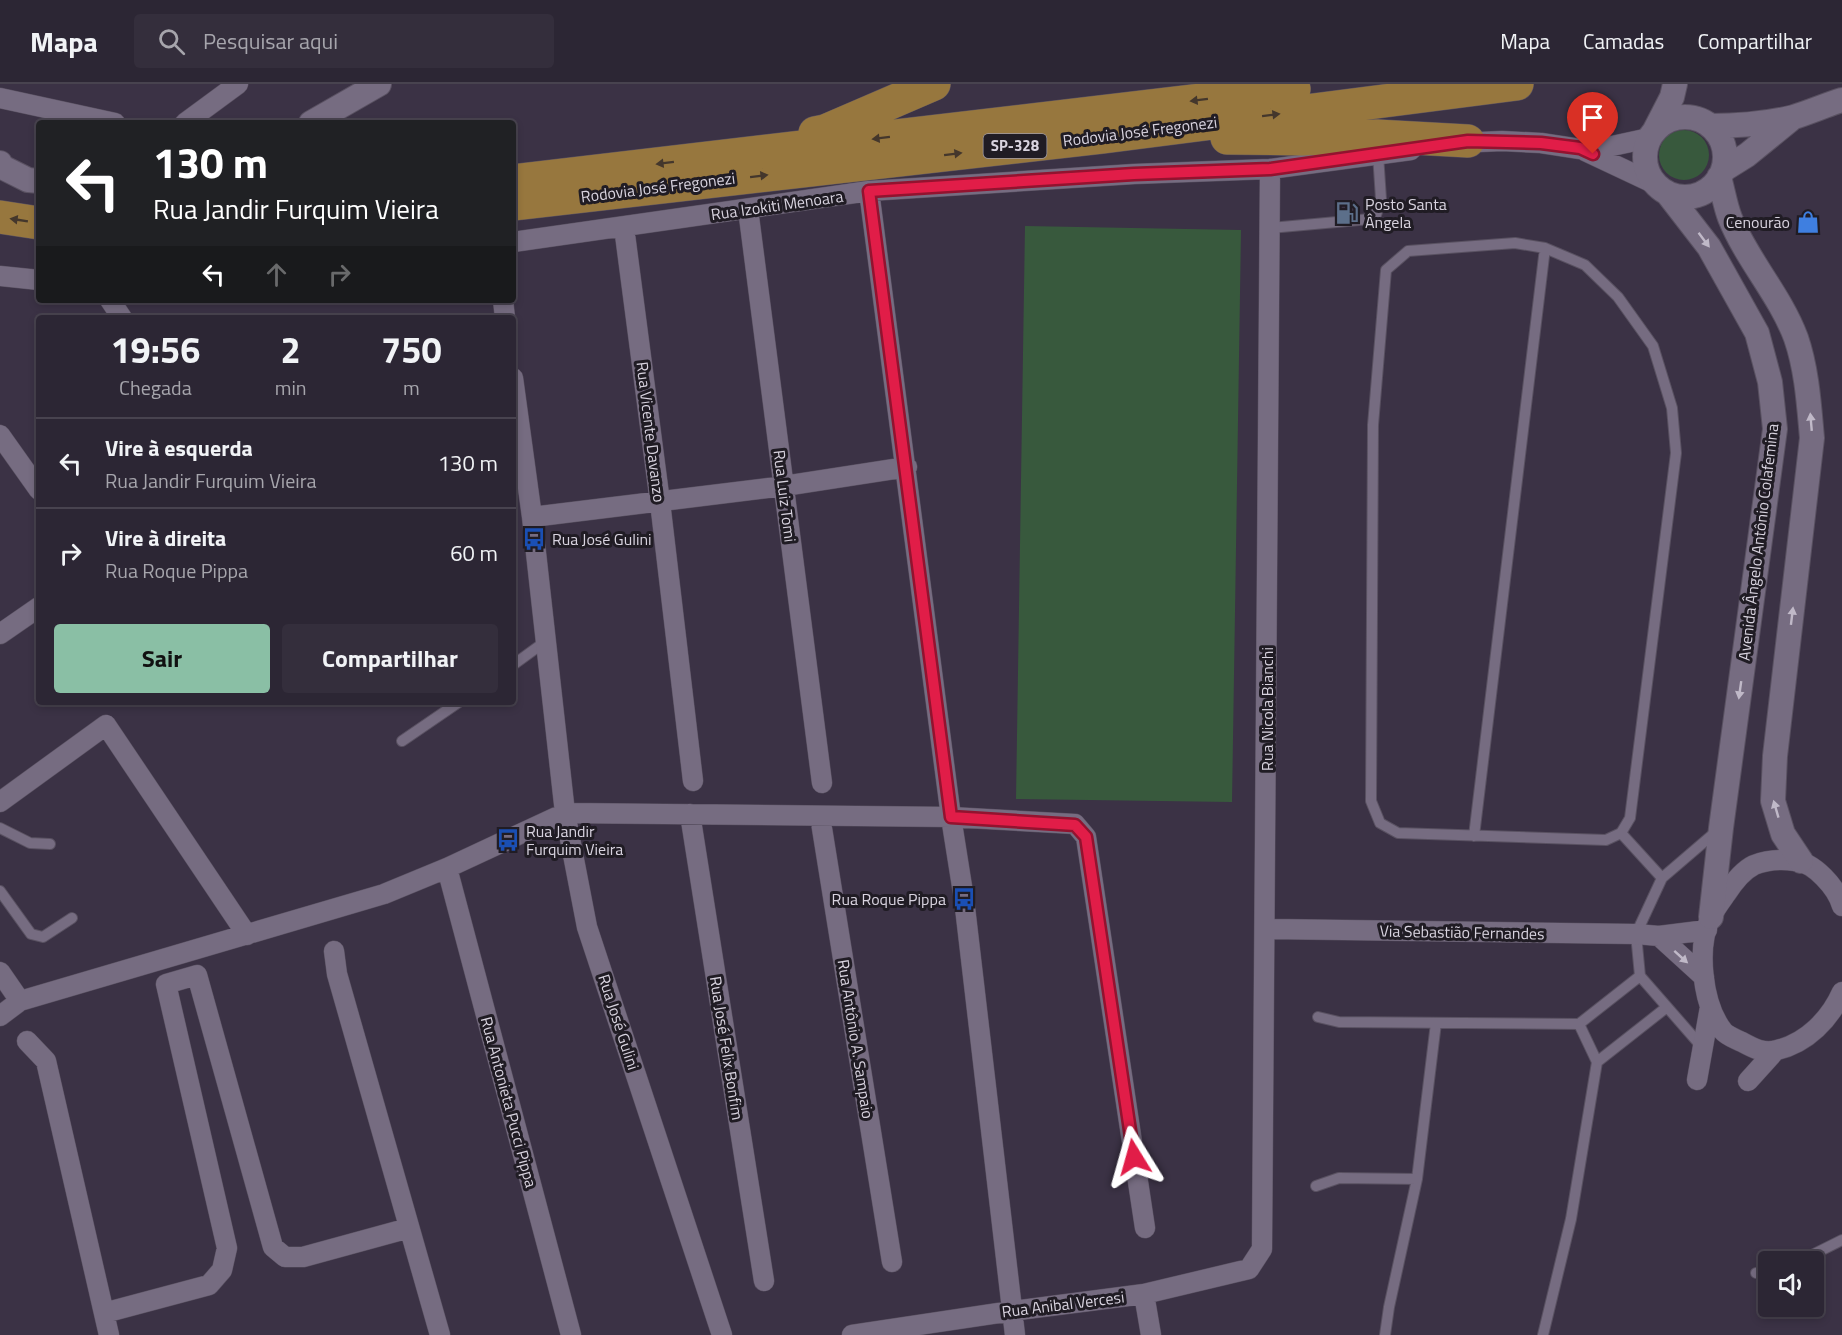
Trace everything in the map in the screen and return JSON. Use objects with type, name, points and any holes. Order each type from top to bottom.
[{"type":"highway","points":[[723,156],[825,131],[934,84]]},
{"type":"highway","name":"Rodovia José Fregonezi","points":[[516,181],[1341,84]]},
{"type":"highway","name":"Rodovia José Fregonezi","points":[[516,204],[1102,137],[1517,84]]},
{"type":"highway","points":[[1102,137],[1303,139],[1377,136],[1468,141]]},
{"type":"highway","points":[[0,218],[36,223]]},
{"type":"highway","points":[[0,241],[36,246]]},
{"type":"street","points":[[189,120],[238,84]]},
{"type":"street","points":[[316,120],[379,84]]},
{"type":"street","points":[[1677,84],[1689,108],[1720,139],[1725,154],[1721,174],[1729,216],[1740,239],[1777,299],[1796,339],[1808,388],[1812,438],[1775,756],[1773,801],[1783,834],[1801,861],[1817,871],[1839,897],[1842,906]]},
{"type":"street","points":[[1677,84],[1644,154],[1647,170],[1661,189],[1682,198],[1697,196],[1710,189],[1721,174],[1794,117]]},
{"type":"street","points":[[0,98],[101,120]]},
{"type":"street","points":[[1652,134],[1668,120],[1684,117],[1705,123],[1737,126],[1794,117],[1842,100]]},
{"type":"street","name":"Rua Izokiti Menoara","points":[[516,242],[869,191],[1134,174],[1270,169],[1468,141],[1541,143],[1580,148],[1614,146],[1652,134]]},
{"type":"street","name":"Rua Izokiti Menoara","points":[[1580,148],[1661,189]]},
{"type":"street","points":[[0,163],[2,167],[28,180],[36,181]]},
{"type":"street","name":"Rua Nicola Bianchi","points":[[1262,1249],[1270,169]]},
{"type":"street","name":"Avenida Ângelo Antônio Colafemina","points":[[1661,189],[1709,247],[1757,333],[1770,382],[1775,429],[1709,924]]},
{"type":"street","points":[[869,191],[907,467],[951,817],[966,911],[1015,1335]]},
{"type":"street","name":"Rua Luiz Tomi","points":[[748,209],[822,783]]},
{"type":"street","name":"Rua Vicente Davanzo","points":[[624,227],[693,781]]},
{"type":"street","points":[[0,276],[36,280]]},
{"type":"street","name":"Rua José Gulini","points":[[516,400],[532,517],[565,813],[587,927],[722,1335]]},
{"type":"street","points":[[0,435],[36,486]]},
{"type":"street","points":[[532,517],[783,486],[907,467]]},
{"type":"street","points":[[0,634],[36,609]]},
{"type":"street","points":[[0,802],[106,725],[247,935]]},
{"type":"street","points":[[0,1016],[20,1001],[384,894],[447,868],[565,813],[951,817],[1075,825],[1086,837],[1145,1228]]},
{"type":"street","name":"Rua José Felix Bonfim","points":[[690,814],[764,1281]]},
{"type":"street","name":"Rua Antônio A. Sampaio","points":[[820,816],[892,1262]]},
{"type":"street","points":[[1801,861],[1779,859],[1753,866],[1734,882],[1709,924],[1703,946],[1704,977],[1710,1006],[1724,1032],[1758,1050],[1775,1051],[1803,1040],[1838,1009],[1842,992]]},
{"type":"street","name":"Rua Antonieta Pucci Pippa","points":[[447,868],[571,1335]]},
{"type":"street","name":"Via Sebastião Fernandes","points":[[1266,929],[1659,936],[1709,924]]},
{"type":"street","points":[[1659,936],[1704,977]]},
{"type":"street","points":[[334,951],[337,974],[440,1335]]},
{"type":"street","points":[[0,972],[20,1001]]},
{"type":"street","points":[[104,1313],[209,1285],[222,1270],[227,1248],[166,984],[197,975],[273,1247],[285,1257],[303,1257],[409,1228]]},
{"type":"street","points":[[1697,1080],[1710,1006]]},
{"type":"street","points":[[27,1041],[46,1061],[109,1335]]},
{"type":"street","points":[[1748,1081],[1775,1051]]},
{"type":"street","name":"Rua Anibal Vercesi","points":[[852,1335],[899,1332],[1012,1311],[1144,1294],[1249,1269],[1262,1249]]},
{"type":"street","points":[[1144,1294],[1151,1335]]},
{"type":"lane","points":[[1270,228],[1370,219],[1376,215],[1381,198],[1378,154]]},
{"type":"lane","points":[[1515,243],[1545,249],[1585,265],[1618,297],[1653,346],[1672,408],[1676,453],[1630,818],[1621,833],[1606,840],[1398,833],[1380,823],[1371,801],[1373,425],[1386,270],[1408,251],[1515,243]]},
{"type":"lane","points":[[1474,836],[1545,249]]},
{"type":"lane","points":[[516,662],[546,641]]},
{"type":"lane","points":[[402,741],[455,705]]},
{"type":"lane","points":[[0,828],[30,843],[50,844]]},
{"type":"lane","points":[[1702,1047],[1640,976],[1636,934],[1662,878],[1721,828]]},
{"type":"lane","points":[[1621,833],[1662,878]]},
{"type":"lane","points":[[0,891],[31,934],[43,937],[72,918]]},
{"type":"lane","points":[[1318,1017],[1339,1022],[1579,1024],[1640,976]]},
{"type":"lane","points":[[1597,1062],[1667,1007]]},
{"type":"lane","points":[[1385,1335],[1417,1179],[1436,1023]]},
{"type":"lane","points":[[1543,1335],[1571,1219],[1597,1062],[1579,1024]]},
{"type":"lane","points":[[1316,1186],[1339,1178],[1417,1179]]},
{"type":"lane","points":[[1820,1251],[1842,1240]]},
{"type":"green space","points":[[1684,130],[1693,132],[1704,141],[1709,155],[1707,164],[1698,175],[1684,180],[1675,178],[1664,169],[1659,155],[1661,146],[1670,135]]},
{"type":"green space","points":[[1025,226],[1241,230],[1232,802],[1016,799]]},
{"type":"place","name":"Posto Santa Ângela","points":[[1347,213]]},
{"type":"place","name":"Cenourão","points":[[1808,222]]},
{"type":"place","name":"Rua José Gulini","points":[[534,539]]},
{"type":"place","name":"Rua Jandir Furquim Vieira","points":[[508,840]]},
{"type":"place","name":"Rua Roque Pippa","points":[[964,899]]},
{"type":"route","points":[[1134,1157],[1086,837],[1075,825],[951,817],[907,467],[869,191],[1134,174],[1270,169],[1468,141],[1541,143],[1580,148],[1593,154]]}]
